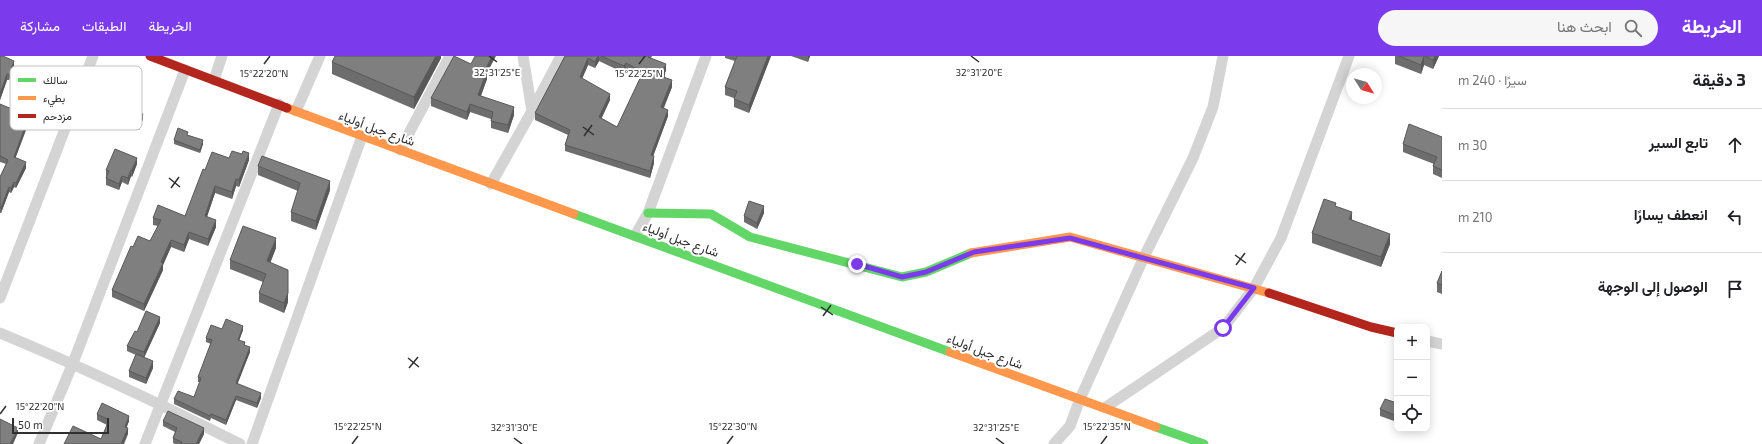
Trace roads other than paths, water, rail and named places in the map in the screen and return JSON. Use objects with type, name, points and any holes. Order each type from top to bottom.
[{"type":"main road","name":"شارع جبل أولياء","points":[[150,56],[491,184],[1204,444]]},
{"type":"main road","points":[[648,213],[711,214],[750,237],[902,277],[926,272],[974,252],[1070,238],[1254,288],[1370,327],[1394,332]]},
{"type":"street","points":[[89,66],[93,56]]},
{"type":"street","points":[[214,80],[222,56]]},
{"type":"street","points":[[296,111],[320,56]]},
{"type":"street","points":[[400,150],[450,56]]},
{"type":"street","points":[[523,56],[532,112]]},
{"type":"street","points":[[491,184],[532,112],[561,56]]},
{"type":"street","points":[[635,236],[648,213],[706,56]]},
{"type":"street","points":[[1054,444],[1070,426],[1080,399],[1144,257],[1193,158],[1210,114],[1223,56]]},
{"type":"street","points":[[1106,407],[1223,328],[1254,288],[1281,238],[1349,56]]},
{"type":"street","points":[[39,444],[73,363],[186,70]]},
{"type":"street","points":[[145,444],[279,104]]},
{"type":"street","points":[[0,298],[65,130]]},
{"type":"street","points":[[252,444],[362,136]]},
{"type":"street","points":[[0,333],[73,363],[162,404],[240,444]]},
{"type":"street","points":[[1430,342],[1442,344]]}]
